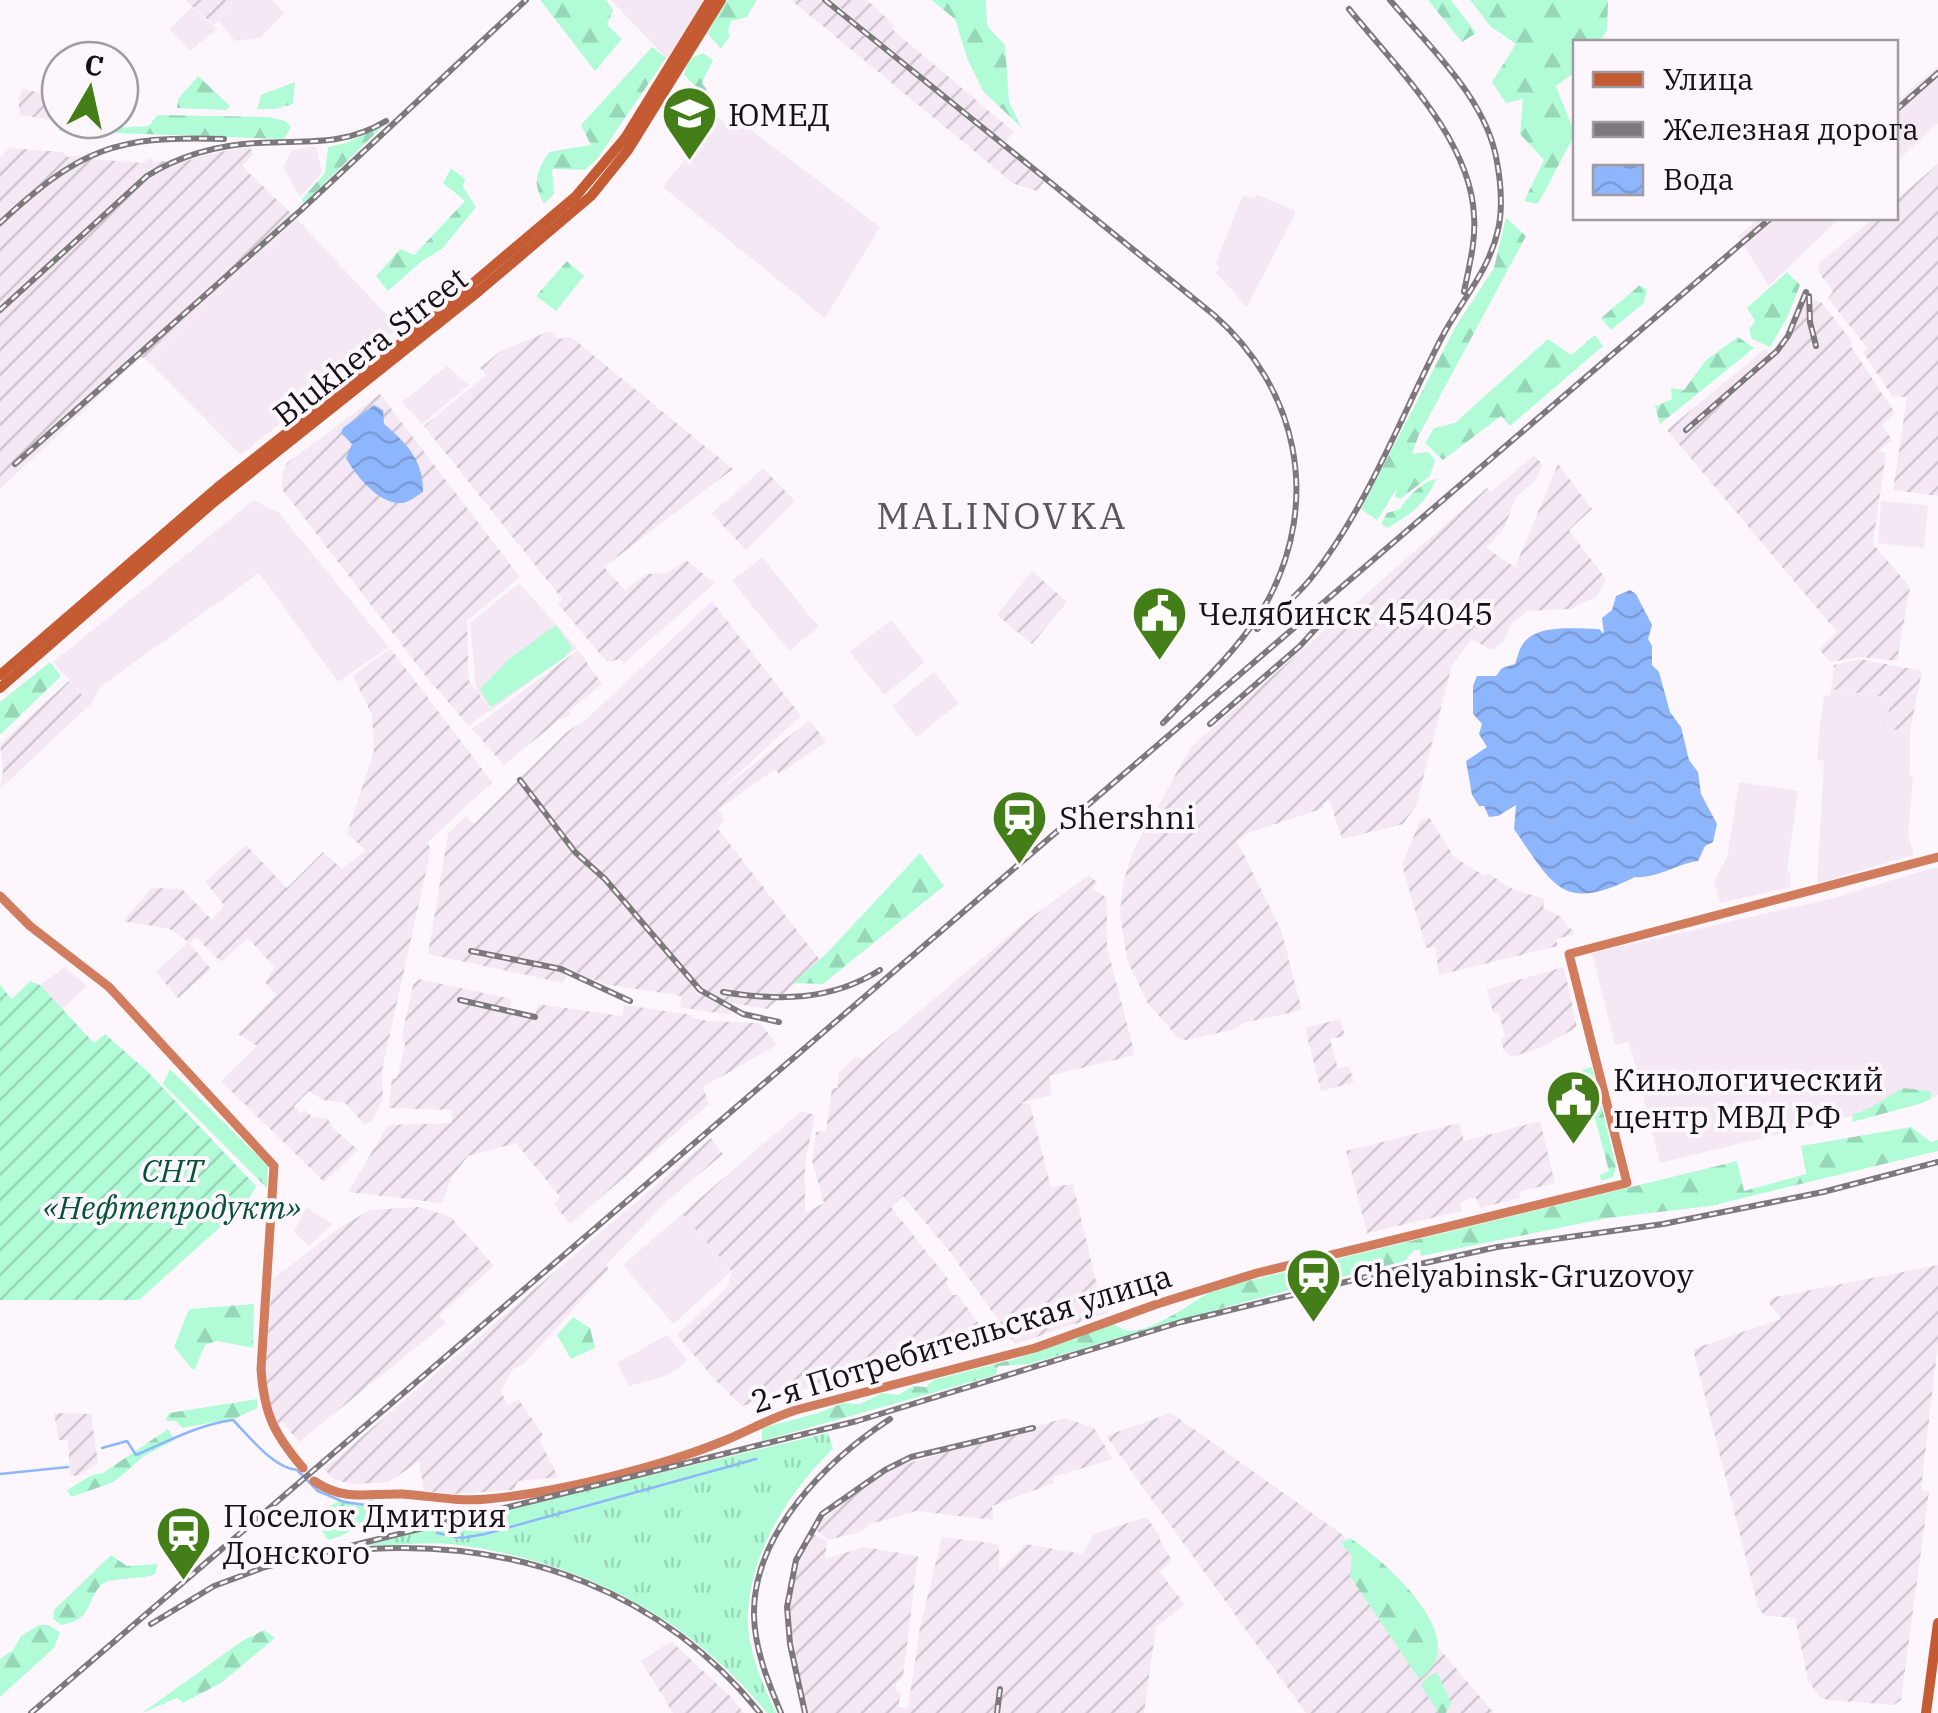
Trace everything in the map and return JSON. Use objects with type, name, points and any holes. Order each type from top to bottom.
[{"type":"main road","name":"Blukhera Street","points":[[0,688],[214,502],[416,335],[602,168],[710,0]]},
{"type":"main road","name":"Blukhera Street","points":[[0,675],[218,487],[546,236],[590,196],[628,150],[721,0]]},
{"type":"main road","points":[[1926,1713],[1938,1623]]},
{"type":"street","name":"2-я Потребительская улица","points":[[314,1481],[342,1496],[404,1494],[475,1500],[527,1494],[683,1454],[796,1410],[1035,1348],[1212,1286],[1627,1183],[1569,954],[1938,857]]},
{"type":"street","points":[[0,896],[30,926],[109,987],[274,1166],[261,1369],[263,1396],[274,1430],[303,1468]]},
{"type":"shaded area","points":[[185,0],[226,0],[234,8],[214,25]]},
{"type":"shaded area","points":[[226,0],[272,0],[284,13],[260,38],[235,41],[219,21],[233,8]]},
{"type":"shaded area","points":[[611,0],[703,0],[667,59]]},
{"type":"shaded area","points":[[791,0],[820,0],[1044,182],[1037,191],[1014,184]]},
{"type":"shaded area","points":[[831,0],[867,0],[895,26],[893,30],[1014,132],[1005,142]]},
{"type":"shaded area","points":[[192,7],[217,29],[190,51],[169,29]]},
{"type":"shaded area","points":[[1938,66],[1938,123],[1898,160],[1898,100]]},
{"type":"shaded area","points":[[23,89],[40,93],[40,118],[19,115]]},
{"type":"shaded area","points":[[718,117],[728,125],[734,117],[880,227],[825,318],[663,187]]},
{"type":"shaded area","points":[[316,146],[322,173],[300,197],[283,167],[292,150]]},
{"type":"shaded area","points":[[249,147],[254,154],[242,166],[297,219],[0,489],[0,157],[9,148],[143,163],[150,158],[171,166]]},
{"type":"shaded area","points":[[1938,164],[1938,496],[1893,490],[1907,397],[1892,396],[1863,352],[1867,348],[1828,298],[1833,292],[1818,271],[1820,262],[1872,220],[1898,220],[1898,198]]},
{"type":"shaded area","points":[[1243,195],[1254,199],[1257,195],[1294,210],[1295,214],[1247,307],[1216,273],[1216,263]]},
{"type":"shaded area","points":[[297,219],[399,328],[241,455],[146,359]]},
{"type":"shaded area","points":[[1758,220],[1838,220],[1769,286],[1738,236]]},
{"type":"shaded area","points":[[1806,298],[1821,302],[1852,341],[1850,345],[1895,413],[1882,425],[1892,440],[1879,451],[1886,453],[1873,544],[1910,587],[1897,661],[1861,657],[1830,662],[1819,649],[1837,632],[1667,430],[1765,349],[1772,356],[1792,333]]},
{"type":"shaded area","points":[[550,331],[558,339],[571,337],[733,469],[604,567],[625,590],[646,574],[668,573],[686,560],[715,583],[624,663],[620,659],[607,662],[558,604],[562,599],[424,426],[486,375],[480,368],[502,350]]},
{"type":"shaded area","points":[[447,366],[469,385],[422,424],[402,402]]},
{"type":"shaded area","points":[[380,394],[520,577],[467,621],[469,681],[490,709],[469,726],[424,674],[282,489],[287,463]]},
{"type":"shaded area","points":[[1534,455],[1542,464],[1536,480],[1516,497],[1504,528],[1486,548],[1515,567],[1558,464],[1592,509],[1569,530],[1606,579],[1597,596],[1571,609],[1528,611],[1512,623],[1504,641],[1491,650],[1472,639],[1452,665],[1416,806],[1403,824],[1342,839],[1330,801],[1323,803],[1324,808],[1248,833],[1237,841],[1281,930],[1302,1010],[1243,1023],[1236,1029],[1179,1039],[1147,1002],[1127,960],[1120,913],[1123,883],[1133,851],[1191,747],[1487,488],[1491,492]]},
{"type":"shaded area","points":[[763,468],[795,501],[746,550],[712,514]]},
{"type":"shaded area","points":[[254,500],[279,513],[389,647],[338,682],[259,573],[101,686],[91,704],[53,662]]},
{"type":"shaded area","points":[[1881,501],[1928,505],[1924,548],[1878,543]]},
{"type":"shaded area","points":[[762,557],[819,627],[789,651],[732,581]]},
{"type":"shaded area","points":[[1032,571],[1067,602],[1032,644],[997,615]]},
{"type":"shaded area","points":[[519,583],[577,648],[492,710],[476,689],[470,623]]},
{"type":"shaded area","points":[[712,601],[801,716],[718,792],[810,720],[826,742],[779,774],[775,769],[718,810],[725,819],[718,829],[820,960],[767,1009],[732,1003],[730,1015],[680,1007],[682,996],[604,984],[569,969],[563,983],[428,954],[448,834],[466,816],[474,824],[567,732],[589,717]]},
{"type":"shaded area","points":[[891,620],[925,662],[884,695],[850,652]]},
{"type":"shaded area","points":[[390,648],[492,782],[427,843],[431,849],[382,1070],[383,1100],[372,1121],[365,1125],[345,1103],[323,1100],[309,1091],[294,1106],[301,1114],[305,1110],[312,1117],[327,1118],[358,1150],[324,1182],[221,1081],[257,1046],[238,1034],[276,995],[265,982],[275,968],[248,938],[221,962],[196,937],[189,943],[211,969],[178,998],[156,972],[188,942],[170,929],[123,921],[152,888],[182,889],[212,920],[224,905],[205,882],[246,845],[287,888],[323,852],[342,869],[366,850],[347,834],[374,751],[372,715],[353,676]]},
{"type":"shaded area","points":[[578,650],[602,684],[569,711],[571,715],[559,720],[504,765],[472,729]]},
{"type":"shaded area","points":[[1860,659],[1922,671],[1910,731],[1887,729],[1890,698],[1831,689],[1834,665]]},
{"type":"shaded area","points":[[934,672],[959,703],[917,737],[892,706]]},
{"type":"shaded area","points":[[69,681],[91,704],[0,789],[0,744]]},
{"type":"shaded area","points":[[1831,689],[1890,698],[1887,729],[1910,731],[1913,780],[1908,834],[1914,855],[1817,883],[1824,761],[1817,760],[1824,697],[1831,694]]},
{"type":"shaded area","points":[[1739,782],[1798,791],[1787,872],[1791,874],[1790,887],[1720,903],[1714,881],[1727,857]]},
{"type":"shaded area","points":[[1429,817],[1454,857],[1510,888],[1545,899],[1543,908],[1561,917],[1575,934],[1556,939],[1558,946],[1439,975],[1435,947],[1426,948],[1402,865],[1420,821]]},
{"type":"shaded area","points":[[1938,868],[1938,1095],[1660,1163],[1629,1042],[1615,1045],[1592,953],[1834,898]]},
{"type":"shaded area","points":[[1089,875],[1097,882],[1093,889],[1107,898],[1107,947],[1135,1055],[1049,1076],[1052,1095],[1019,1103],[1030,1104],[1051,1187],[1073,1184],[1098,1290],[1108,1313],[1015,1344],[950,1252],[903,1196],[891,1207],[994,1345],[742,1406],[677,1335],[727,1287],[732,1271],[682,1214],[801,1111],[815,1115],[805,1163],[805,1213],[824,1203],[812,1161],[816,1132],[826,1131],[838,1074],[854,1057],[863,1059],[1025,922]]},
{"type":"shaded area","points":[[65,967],[87,986],[62,1009],[40,985]]},
{"type":"shaded area","points":[[1564,967],[1577,1027],[1542,1047],[1512,1057],[1504,1051],[1499,1013],[1493,1013],[1487,989]]},
{"type":"shaded area","points":[[419,979],[511,999],[510,1012],[534,1019],[538,1004],[622,1016],[624,1005],[708,1021],[760,1023],[777,1045],[703,1087],[709,1104],[570,1224],[554,1204],[560,1197],[516,1143],[468,1156],[452,1177],[442,1203],[348,1192],[388,1125],[452,1123],[452,1110],[389,1108],[392,1078],[398,1075],[405,1045],[402,1035],[413,985]]},
{"type":"shaded area","points":[[1340,1019],[1345,1036],[1330,1039],[1338,1069],[1349,1066],[1354,1082],[1321,1091],[1305,1028]]},
{"type":"shaded area","points":[[1540,1121],[1555,1183],[1519,1192],[1520,1198],[1480,1208],[1476,1198],[1469,1199],[1460,1203],[1462,1211],[1367,1233],[1346,1151],[1459,1123],[1464,1141]]},
{"type":"shaded area","points":[[711,1138],[723,1154],[667,1201],[606,1265],[609,1269],[525,1363],[512,1370],[501,1391],[507,1405],[519,1400],[543,1435],[540,1441],[558,1477],[518,1481],[513,1490],[453,1494],[424,1491],[419,1461],[389,1482],[354,1484],[335,1480],[324,1469]]},
{"type":"shaded area","points":[[306,1207],[332,1224],[309,1246],[294,1232]]},
{"type":"shaded area","points":[[419,1207],[451,1217],[494,1266],[439,1315],[446,1323],[299,1442],[272,1415],[264,1377],[273,1279],[339,1228],[370,1210]]},
{"type":"shaded area","points":[[682,1214],[732,1271],[673,1324],[623,1265]]},
{"type":"shaded area","points":[[1938,1265],[1938,1343],[1921,1489],[1929,1492],[1901,1700],[1894,1705],[1821,1698],[1808,1681],[1795,1618],[1766,1616],[1759,1610],[1693,1349],[1781,1319],[1769,1303],[1770,1298]]},
{"type":"shaded area","points":[[667,1335],[687,1360],[685,1363],[668,1375],[629,1386],[617,1363]]},
{"type":"shaded area","points":[[54,1413],[91,1414],[98,1463],[78,1476],[70,1475],[68,1440],[59,1440]]},
{"type":"shaded area","points":[[1171,1413],[1343,1535],[1494,1713],[1306,1713],[1106,1436]]},
{"type":"shaded area","points":[[1065,1418],[1094,1428],[1113,1459],[1053,1477],[1054,1483],[992,1506],[993,1520],[916,1511],[829,1540],[813,1528],[856,1492],[898,1466]]},
{"type":"shaded area","points":[[1146,1517],[1172,1561],[1160,1572],[1185,1605],[1156,1627],[1144,1713],[806,1713],[793,1657],[788,1607],[796,1563],[811,1533],[827,1541],[825,1559],[864,1547],[918,1556],[903,1677],[896,1684],[901,1693],[898,1707],[908,1708],[920,1627],[942,1537],[999,1544],[999,1570],[1026,1544],[1082,1554],[1094,1534]]},
{"type":"shaded area","points":[[671,1641],[744,1713],[673,1713],[641,1661]]},
{"type":"green space","points":[[540,0],[606,0],[613,10],[607,25],[622,39],[595,71]]},
{"type":"green space","points":[[727,0],[757,0],[747,17],[731,21],[730,36],[721,49],[707,33]]},
{"type":"green space","points":[[931,0],[986,0],[987,26],[1005,45],[1009,102],[1022,128],[983,91],[955,19]]},
{"type":"green space","points":[[1428,0],[1451,0],[1476,33],[1462,42]]},
{"type":"green space","points":[[1470,0],[1608,0],[1607,30],[1601,40],[1573,40],[1573,73],[1556,86],[1573,138],[1538,204],[1524,201],[1544,160],[1520,134],[1523,99],[1506,103],[1492,82],[1516,44],[1491,27]]},
{"type":"green space","points":[[652,47],[666,58],[597,159],[585,170],[552,169],[554,194],[544,204],[537,177],[549,152],[591,145],[581,125]]},
{"type":"green space","points":[[703,53],[713,60],[702,83],[707,90],[702,93],[684,75],[689,59]]},
{"type":"green space","points":[[198,76],[230,106],[226,110],[177,108],[178,99]]},
{"type":"green space","points":[[295,82],[293,104],[257,109],[261,95]]},
{"type":"green space","points":[[157,115],[270,117],[291,127],[284,139],[140,134],[140,127],[149,126]]},
{"type":"green space","points":[[384,125],[303,204],[302,199],[325,173],[328,147]]},
{"type":"green space","points":[[451,168],[465,179],[463,187],[476,207],[443,248],[388,291],[376,276],[400,249],[414,255],[465,201],[443,183]]},
{"type":"green space","points":[[1506,218],[1526,236],[1418,437],[1412,454],[1428,452],[1435,460],[1430,476],[1400,499],[1395,497],[1397,488],[1377,520],[1361,509],[1456,326],[1494,268]]},
{"type":"green space","points":[[567,261],[584,276],[556,311],[536,296]]},
{"type":"green space","points":[[1787,272],[1800,285],[1770,347],[1752,339],[1749,330],[1755,321],[1747,308]]},
{"type":"green space","points":[[1640,285],[1647,290],[1644,303],[1611,330],[1601,318]]},
{"type":"green space","points":[[1595,335],[1603,346],[1510,426],[1501,416],[1443,460],[1425,443],[1434,428],[1455,423],[1548,339],[1571,355]]},
{"type":"green space","points":[[1738,337],[1754,348],[1660,424],[1655,406],[1672,399],[1671,388],[1684,390],[1706,360]]},
{"type":"green space","points":[[1436,479],[1410,513],[1387,528],[1381,524],[1387,513],[1400,509],[1416,490]]},
{"type":"green space","points":[[556,625],[572,648],[564,658],[491,707],[480,689],[509,659]]},
{"type":"green space","points":[[50,662],[61,676],[0,735],[0,702]]},
{"type":"green space","points":[[920,853],[944,886],[823,984],[793,983],[826,954]]},
{"type":"green space","name":"СНТ «Нефтепродукт»","points":[[30,981],[40,985],[94,1043],[105,1034],[147,1071],[256,1186],[246,1204],[139,1300],[0,1300],[0,985],[12,999]]},
{"type":"green space","points":[[1592,1067],[1616,1166],[1613,1177],[1601,1181],[1600,1175],[1609,1171],[1582,1070]]},
{"type":"green space","points":[[170,1069],[268,1166],[267,1188],[163,1084]]},
{"type":"green space","points":[[1903,1088],[1930,1091],[1932,1098],[1852,1122],[1853,1114]]},
{"type":"green space","points":[[1911,1127],[1931,1142],[1938,1140],[1938,1151],[1710,1206],[1608,1218],[1421,1256],[1420,1250],[1414,1250],[1405,1261],[1233,1305],[1029,1364],[998,1366],[996,1375],[762,1441],[762,1428],[843,1403],[860,1404],[882,1393],[898,1395],[913,1386],[926,1387],[933,1380],[1015,1359],[1113,1324],[1128,1331],[1149,1327],[1215,1289],[1737,1161],[1744,1191],[1806,1174],[1801,1146]]},
{"type":"green space","points":[[254,1304],[253,1348],[217,1341],[205,1345],[194,1371],[174,1347],[189,1309]]},
{"type":"green space","points":[[573,1317],[590,1328],[595,1348],[571,1359],[557,1335]]},
{"type":"green space","points":[[257,1399],[257,1408],[236,1418],[182,1428],[176,1421],[165,1421],[169,1413]]},
{"type":"green space","points":[[168,1429],[175,1440],[144,1456],[114,1482],[71,1497],[67,1490],[103,1473]]},
{"type":"green space","points":[[828,1433],[833,1449],[801,1484],[774,1525],[750,1593],[750,1642],[776,1713],[767,1713],[736,1678],[665,1621],[584,1578],[496,1551],[450,1544],[359,1544]]},
{"type":"green space","points":[[345,1499],[355,1506],[372,1499],[401,1523],[363,1526],[328,1540],[322,1531],[336,1525],[324,1508]]},
{"type":"green space","points":[[1350,1538],[1402,1582],[1432,1623],[1438,1644],[1434,1663],[1419,1679],[1350,1576],[1352,1556],[1341,1543]]},
{"type":"green space","points":[[111,1555],[127,1566],[158,1564],[155,1574],[104,1583],[78,1619],[61,1625],[53,1619],[54,1610]]},
{"type":"green space","points":[[39,1625],[60,1632],[54,1648],[0,1697],[0,1659],[13,1650],[21,1636]]},
{"type":"green space","points":[[264,1630],[275,1638],[221,1683],[183,1703],[177,1698],[142,1713],[242,1641]]},
{"type":"green space","points":[[1437,1672],[1451,1703],[1446,1713],[1439,1713],[1421,1686]]},
{"type":"water","points":[[374,405],[383,410],[384,424],[407,446],[421,471],[423,492],[407,502],[393,502],[377,494],[346,458],[352,444],[341,433],[343,428]]},
{"type":"water","points":[[1630,590],[1652,625],[1648,639],[1652,665],[1659,672],[1670,712],[1681,727],[1689,760],[1698,772],[1701,794],[1717,824],[1713,842],[1705,846],[1698,861],[1635,877],[1611,888],[1576,893],[1551,879],[1514,829],[1516,805],[1489,817],[1472,795],[1466,761],[1487,747],[1479,734],[1482,724],[1473,714],[1473,686],[1477,676],[1496,676],[1502,668],[1515,664],[1525,641],[1540,632],[1599,629],[1604,634],[1602,618],[1612,610],[1616,596]]},
{"type":"waterway","points":[[102,1448],[127,1441],[136,1455],[195,1430],[233,1420],[270,1458],[297,1470],[318,1491],[344,1502],[372,1506],[392,1519],[416,1520]]},
{"type":"waterway","points":[[437,1533],[462,1538],[485,1534],[756,1459]]},
{"type":"waterway","points":[[0,1474],[68,1467]]},
{"type":"railway","points":[[15,464],[300,211],[526,0]]},
{"type":"railway","points":[[825,0],[1214,315],[1243,344],[1282,411],[1296,485],[1294,524],[1284,562],[1268,600],[1246,633],[1163,723]]},
{"type":"railway","points":[[1257,629],[1306,584],[1350,521],[1442,337],[1481,272],[1498,230],[1498,170],[1482,117],[1454,75],[1390,0]]},
{"type":"railway","points":[[1349,9],[1428,105],[1460,159],[1470,187],[1474,216],[1464,292]]},
{"type":"railway","points":[[1898,108],[1938,73]]},
{"type":"railway","points":[[0,310],[147,176],[160,169],[214,149],[339,139],[386,121]]},
{"type":"railway","points":[[0,223],[53,178],[101,152],[154,140],[224,139]]},
{"type":"railway","points":[[31,1713],[1769,220]]},
{"type":"railway","points":[[1686,430],[1777,351],[1788,336],[1806,292]]},
{"type":"railway","points":[[1809,296],[1816,346]]},
{"type":"railway","points":[[1210,724],[1300,646],[1331,612]]},
{"type":"railway","points":[[520,780],[575,852],[605,879],[700,990],[743,1014],[779,1022]]},
{"type":"railway","points":[[471,951],[561,969],[630,1001]]},
{"type":"railway","points":[[723,992],[804,996],[843,988],[880,970]]},
{"type":"railway","points":[[460,1000],[535,1017]]},
{"type":"railway","points":[[151,1624],[214,1586],[265,1567],[857,1421],[1181,1322],[1497,1247],[1663,1224],[1823,1192],[1938,1162]]},
{"type":"railway","points":[[781,1713],[763,1666],[755,1629],[757,1586],[766,1556],[780,1528],[819,1478],[890,1419]]},
{"type":"railway","points":[[805,1713],[790,1644],[787,1607],[796,1560],[822,1514],[885,1470],[911,1457],[1033,1428]]},
{"type":"railway","points":[[369,1549],[481,1554],[534,1565],[585,1582],[634,1606],[679,1635],[722,1671],[760,1713]]},
{"type":"railway","points":[[997,1713],[1000,1689]]},
{"type":"place","name":"ЮМЕД","points":[[689,163]]},
{"type":"place","name":"Челябинск 454045","points":[[1159,662]]},
{"type":"place","name":"Shershni","points":[[1020,866]]},
{"type":"place","name":"Кинологический центр МВД РФ","points":[[1574,1146]]},
{"type":"place","name":"Chelyabinsk-Gruzovoy","points":[[1314,1324]]},
{"type":"place","name":"Поселок Дмитрия Донского","points":[[184,1582]]},
{"type":"district","name":"MALINOVKA","points":[[1002,514]]}]
